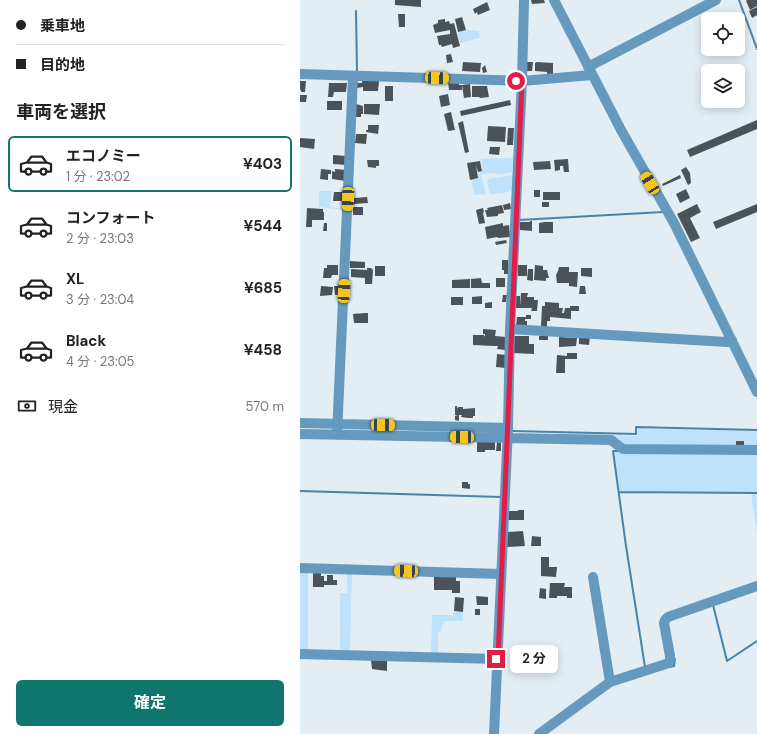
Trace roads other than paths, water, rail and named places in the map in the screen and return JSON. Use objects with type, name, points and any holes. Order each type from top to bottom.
[{"type":"street","points":[[494,734],[495,659],[510,329],[519,81],[524,0]]},
{"type":"street","points":[[554,0],[646,176],[674,223],[730,341],[757,392]]},
{"type":"street","points":[[300,74],[519,81],[590,68],[716,0]]},
{"type":"street","points":[[338,428],[353,76]]},
{"type":"street","points":[[510,329],[730,341]]},
{"type":"street","points":[[300,423],[338,428],[505,433],[611,440],[623,449],[757,450]]},
{"type":"street","points":[[300,434],[338,428]]},
{"type":"street","points":[[300,568],[499,573]]},
{"type":"street","points":[[593,577],[610,682]]},
{"type":"street","points":[[538,734],[610,682],[665,665],[670,661],[664,623],[664,620],[668,617],[757,586]]},
{"type":"street","points":[[300,654],[495,659]]},
{"type":"waterway","points":[[739,0],[757,49]]},
{"type":"waterway","points":[[356,11],[357,72]]},
{"type":"waterway","points":[[519,220],[663,212]]},
{"type":"waterway","points":[[513,431],[636,434],[636,427],[757,430]]},
{"type":"waterway","points":[[618,451],[613,451],[645,667]]},
{"type":"waterway","points":[[300,491],[501,497]]},
{"type":"waterway","points":[[619,492],[757,493]]},
{"type":"waterway","points":[[713,605],[727,661],[757,641]]},
{"type":"waterway","points":[[670,667],[674,666],[675,659]]}]
